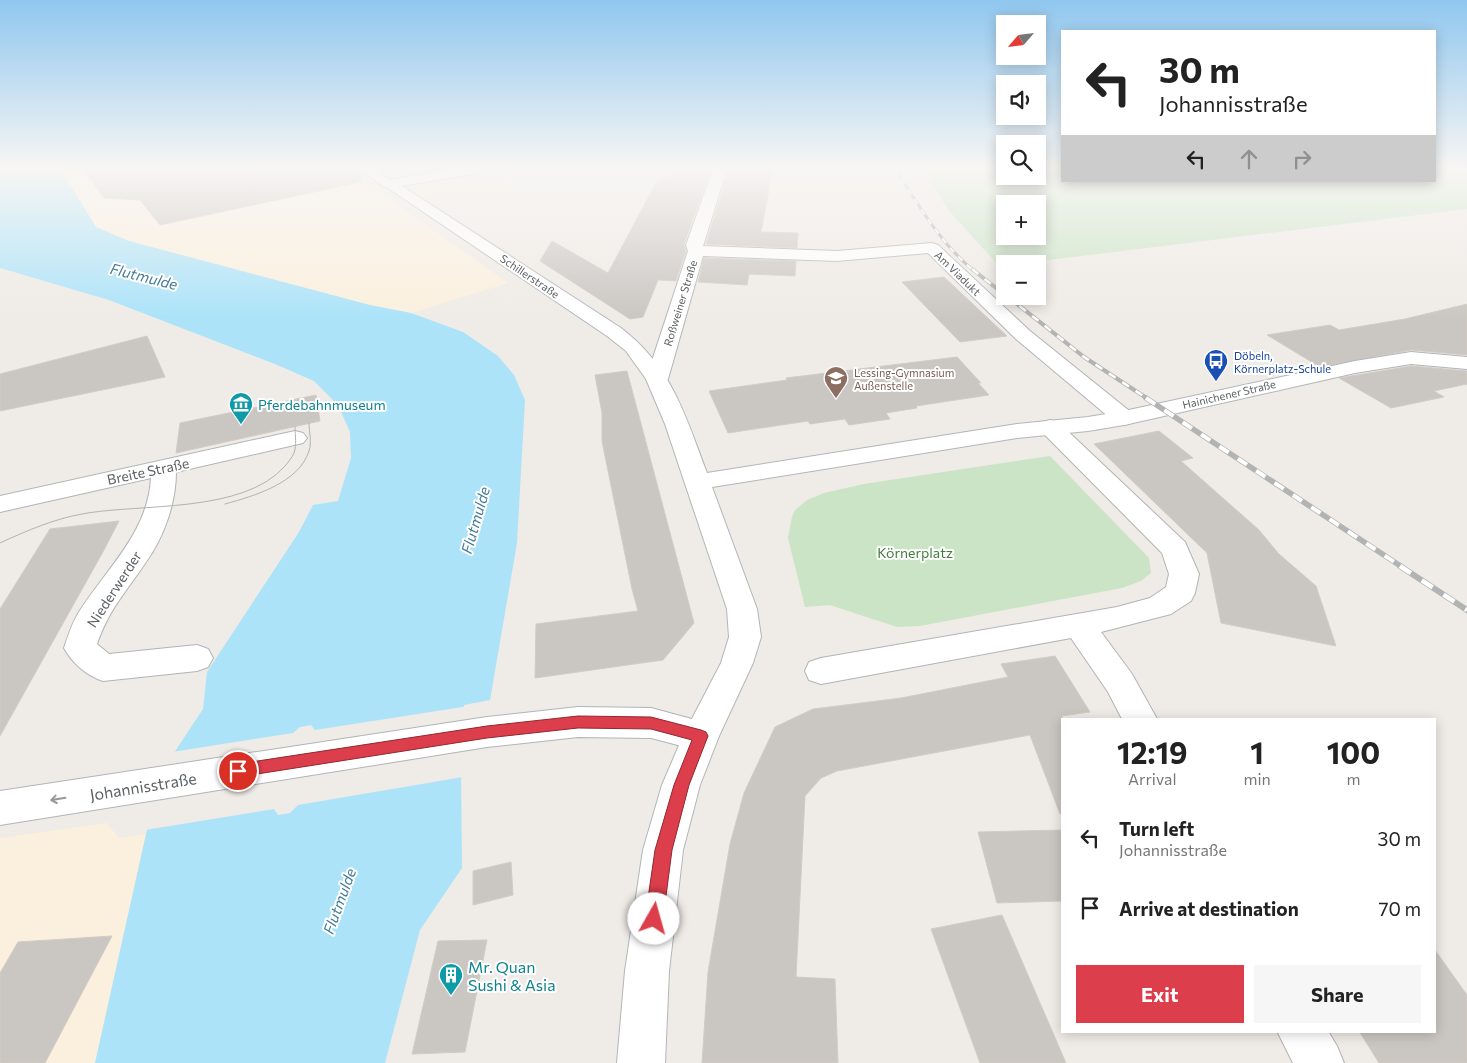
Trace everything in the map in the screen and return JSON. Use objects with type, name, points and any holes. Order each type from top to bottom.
[{"type":"street","name":"Schillerstraße","points":[[442,219],[614,332],[633,347],[647,363],[657,379]]},
{"type":"street","name":"Roßweiner Straße","points":[[657,379],[696,251],[694,246],[703,219]]},
{"type":"street","name":"Am Viadukt","points":[[696,251],[837,256],[932,248],[1023,335],[1124,418]]},
{"type":"street","name":"Hainichener Straße","points":[[1050,428],[1124,418],[1355,367],[1411,358],[1467,363]]},
{"type":"street","points":[[642,1063],[647,971],[663,850],[681,785],[701,736],[737,663],[745,637],[742,609],[676,424],[657,379]]},
{"type":"street","points":[[697,482],[1017,431],[1050,428],[1175,549],[1184,574],[1180,593],[1160,606],[1117,618],[821,671]]},
{"type":"street","name":"Breite Straße","points":[[0,504],[295,438]]},
{"type":"street","name":"Niederwerder","points":[[164,468],[162,493],[148,533],[136,556],[120,575],[90,620],[80,648],[103,668],[197,658]]},
{"type":"street","points":[[1079,625],[1120,683],[1139,718]]},
{"type":"street","name":"Johannisstraße","points":[[0,808],[487,732],[578,722],[651,723],[701,736]]},
{"type":"street","points":[[1301,1033],[1320,1063]]},
{"type":"shaded area","points":[[91,219],[417,219],[508,283],[411,313],[370,305],[129,241],[96,227]]},
{"type":"shaded area","points":[[107,823],[119,838],[146,834],[95,1063],[0,1063],[0,838]]},
{"type":"green space","points":[[956,219],[996,219],[996,245],[1046,245],[1046,219],[1388,219],[1046,260],[1046,255],[996,255],[996,263]]},
{"type":"green space","name":"Körnerplatz","points":[[1050,456],[1149,558],[1151,573],[1141,581],[1122,588],[920,626],[897,627],[830,605],[805,607],[788,538],[795,510],[807,500],[824,493],[864,484]]},
{"type":"water","name":"Flutmulde","points":[[0,219],[91,219],[96,227],[129,241],[370,305],[411,313],[463,332],[498,356],[514,375],[525,400],[517,543],[490,700],[464,705],[461,773],[462,868],[420,930],[385,1063],[95,1063],[146,834],[168,762],[203,709],[207,672],[299,532],[313,505],[338,501],[351,458],[350,432],[338,405],[314,381],[109,300],[0,268]]},
{"type":"pier","points":[[488,703],[467,707],[463,777],[298,805],[290,813],[278,815],[274,809],[145,830],[166,762],[172,752],[293,733],[300,727],[311,725],[315,730]]},
{"type":"building","points":[[155,219],[190,219],[160,225]]},
{"type":"building","points":[[637,219],[693,219],[684,244],[686,251],[676,281],[658,280],[643,317],[630,319],[540,261],[552,241],[608,273]]},
{"type":"building","points":[[714,219],[764,219],[761,232],[798,233],[797,248],[706,244]]},
{"type":"building","points":[[704,258],[796,261],[795,276],[749,274],[747,285],[698,282]]},
{"type":"building","points":[[944,277],[1007,336],[960,342],[902,282]]},
{"type":"building","points":[[1467,304],[1467,355],[1411,350],[1320,367],[1267,335],[1330,325],[1339,330],[1405,319]]},
{"type":"building","points":[[147,336],[165,377],[0,411],[0,374]]},
{"type":"building","name":"Lessing-Gymnasium Außenstelle","points":[[957,357],[981,383],[978,383],[989,395],[916,406],[917,408],[886,413],[890,419],[849,425],[845,419],[810,424],[808,421],[728,433],[709,391],[787,380],[786,378]]},
{"type":"building","points":[[1411,366],[1467,371],[1467,384],[1434,391],[1444,397],[1391,408],[1339,378]]},
{"type":"building","points":[[627,371],[694,623],[663,660],[535,678],[536,624],[638,611],[602,441],[602,413],[595,375]]},
{"type":"building","name":"Pferdebahnmuseum","points":[[316,395],[320,421],[176,453],[180,423]]},
{"type":"building","points":[[1159,431],[1193,458],[1181,461],[1259,530],[1279,554],[1316,586],[1336,646],[1221,623],[1207,553],[1094,444]]},
{"type":"building","points":[[119,521],[0,736],[0,609],[50,529]]},
{"type":"building","points":[[1055,656],[1090,712],[1062,716],[1061,718],[1061,814],[1030,735],[837,771],[821,778],[805,796],[796,977],[835,979],[838,1063],[702,1063],[708,972],[730,844],[744,793],[775,727],[813,709],[901,698],[1008,677],[1001,664]]},
{"type":"building","points":[[1061,830],[1061,901],[997,903],[978,832]]},
{"type":"building","points":[[511,862],[513,895],[473,905],[473,871]]},
{"type":"building","points":[[1002,915],[1066,1063],[980,1063],[931,929]]},
{"type":"building","points":[[112,936],[45,1063],[0,1063],[0,973],[18,942]]},
{"type":"building","name":"Mr. Quan Sushi & Asia","points":[[487,940],[465,1052],[412,1054],[438,941]]},
{"type":"building","points":[[1436,951],[1467,995],[1467,1063],[1379,1063],[1360,1033],[1436,1033]]},
{"type":"tram line","points":[[225,504],[274,487],[296,472],[304,462],[310,448],[309,423]]},
{"type":"tram line","points":[[0,543],[51,522],[72,516],[106,511],[190,504],[244,492],[267,481],[290,460],[295,447],[295,427]]},
{"type":"railway","points":[[928,219],[950,248],[973,270]]},
{"type":"railway","points":[[972,269],[996,288]]},
{"type":"railway","points":[[1018,305],[1084,357],[1148,399]]},
{"type":"railway","points":[[1146,398],[1402,567]]},
{"type":"railway","points":[[1400,566],[1467,610]]},
{"type":"place","name":"Döbeln, Körnerplatz-Schule","points":[[1216,382]]},
{"type":"place","name":"Lessing-Gymnasium Außenstelle","points":[[836,399]]},
{"type":"place","name":"Pferdebahnmuseum","points":[[241,425]]},
{"type":"place","name":"Mr. Quan Sushi & Asia","points":[[451,996]]},
{"type":"route","points":[[238,771],[487,732],[578,722],[651,723],[701,736],[681,785],[663,850],[654,919]]}]
